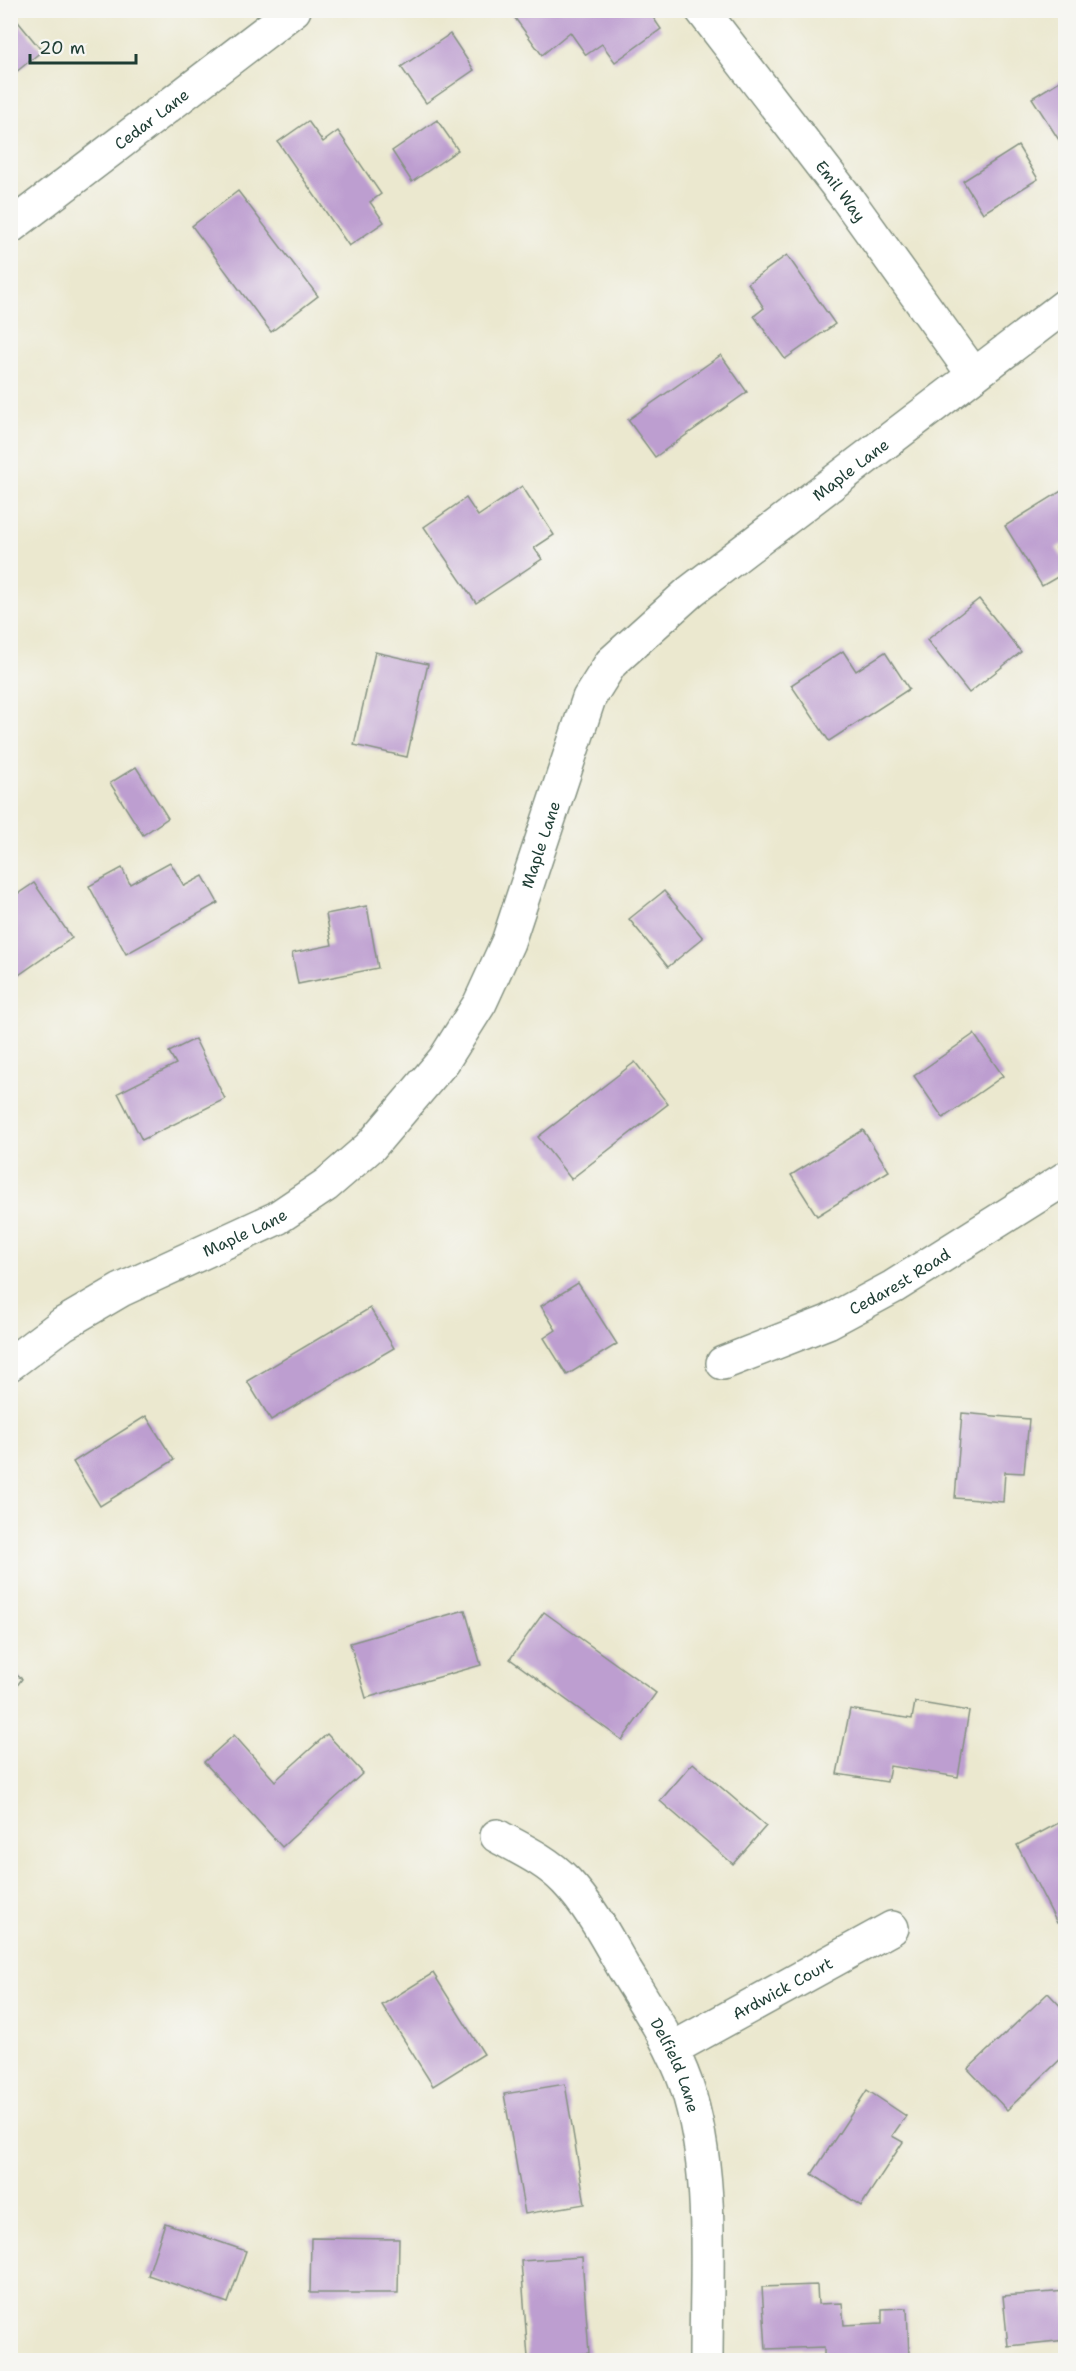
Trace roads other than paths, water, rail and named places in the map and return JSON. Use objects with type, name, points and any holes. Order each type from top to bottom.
[{"type":"street","name":"Cedar Lane","points":[[10,227],[294,10]]},
{"type":"street","name":"Emil Way","points":[[702,10],[846,197],[974,375]]},
{"type":"street","name":"Maple Lane","points":[[10,1364],[63,1324],[121,1290],[277,1218],[326,1185],[371,1146],[444,1060],[480,1003],[508,942],[589,698],[611,663],[691,591],[1065,305]]},
{"type":"street","name":"Cedarest Road","points":[[723,1363],[828,1323],[960,1247],[1065,1178]]},
{"type":"street","name":"Delfield Lane","points":[[497,1836],[537,1858],[566,1880],[590,1909],[672,2049],[686,2085],[700,2138],[705,2186],[706,2361]]},
{"type":"street","name":"Ardwick Court","points":[[672,2049],[892,1928]]}]
